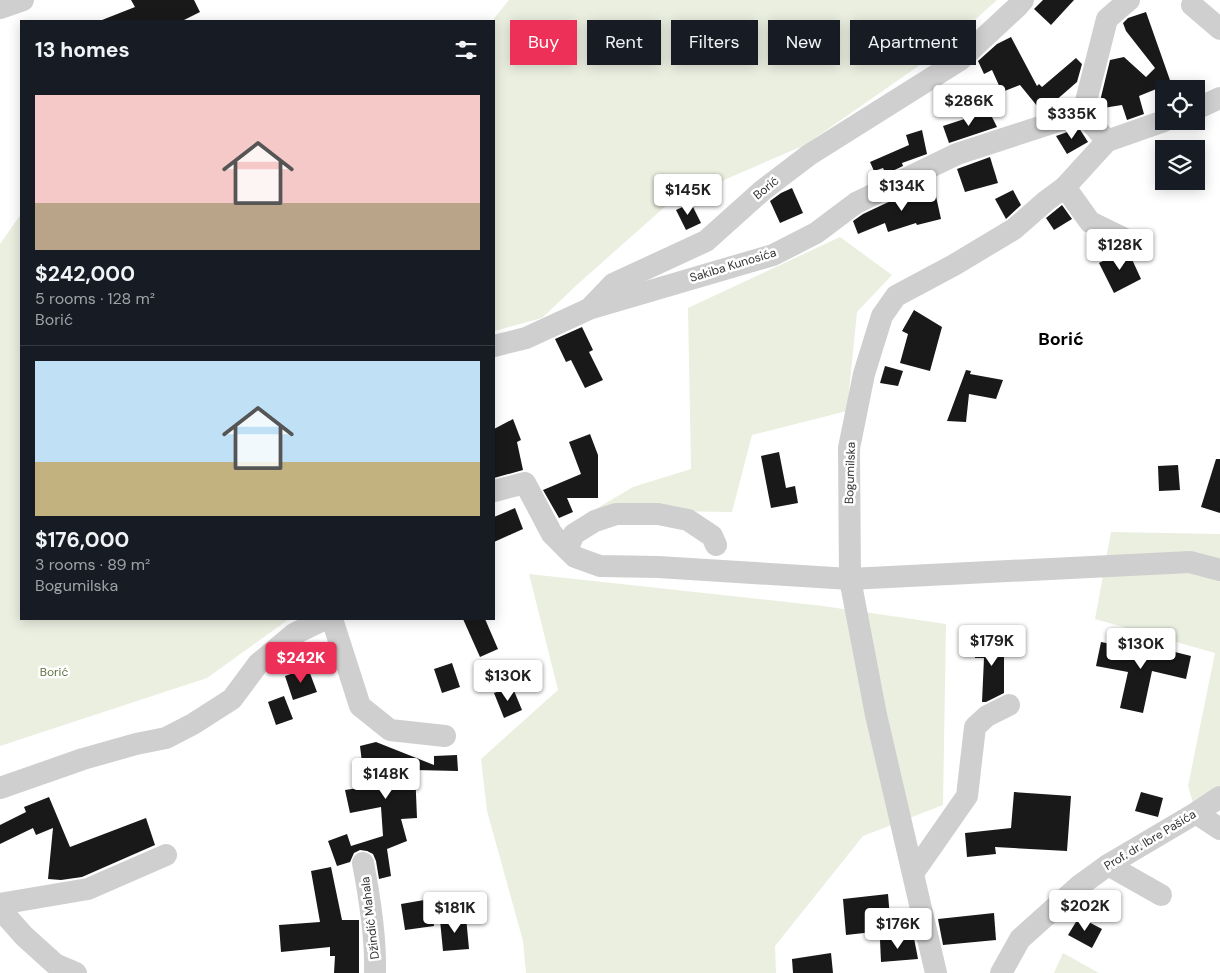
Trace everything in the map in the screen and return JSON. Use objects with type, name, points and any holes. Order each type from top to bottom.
[{"type":"street","points":[[0,8],[23,0]]},
{"type":"street","name":"Borić","points":[[495,346],[526,338],[589,309],[613,284],[706,241],[763,190],[808,155],[960,60],[1023,0]]},
{"type":"street","points":[[1107,141],[1083,113],[1107,19],[1129,0]]},
{"type":"street","points":[[1192,5],[1220,29]]},
{"type":"street","points":[[1205,105],[1220,98]]},
{"type":"street","name":"Sakiba Kunosića","points":[[589,309],[773,255],[816,233],[856,203],[958,154],[1083,113]]},
{"type":"street","name":"Bogumilska","points":[[936,973],[876,715],[850,578],[849,448],[864,374],[882,316],[896,296],[954,265],[1014,229],[1065,187],[1107,141],[1155,124]]},
{"type":"street","points":[[1065,187],[1090,222],[1130,242]]},
{"type":"street","points":[[495,492],[525,483],[552,534],[575,557],[600,566],[658,567],[850,578],[1190,562],[1220,570]]},
{"type":"street","points":[[568,550],[574,534],[595,521],[616,514],[658,514],[688,520],[712,536],[716,545]]},
{"type":"street","points":[[0,788],[83,759],[136,744],[166,738],[193,724],[232,699],[258,664],[294,634],[324,620]]},
{"type":"street","points":[[332,620],[360,706],[390,730],[445,736]]},
{"type":"street","points":[[914,872],[967,796],[975,727],[987,716],[1009,705]]},
{"type":"street","name":"Prof. dr. Ibre Pašića","points":[[1002,973],[1020,939],[1079,886],[1108,865],[1220,797]]},
{"type":"street","points":[[1196,813],[1220,829]]},
{"type":"street","points":[[0,904],[88,889],[166,855]]},
{"type":"street","name":"Džindić Mahala","points":[[363,863],[376,950],[375,973]]},
{"type":"street","points":[[1108,865],[1161,895]]},
{"type":"street","points":[[0,909],[24,936],[56,964],[76,973]]},
{"type":"green space","points":[[509,0],[997,0],[975,20],[850,20],[850,65],[920,65],[805,145],[668,204],[542,318],[495,331],[495,20],[493,20]]},
{"type":"green space","name":"Borić","points":[[20,215],[20,620],[288,620],[207,678],[0,746],[0,244]]},
{"type":"green space","points":[[840,237],[892,275],[857,312],[847,411],[752,435],[732,512],[594,510],[633,487],[691,469],[688,308]]},
{"type":"green space","points":[[1111,532],[1220,534],[1220,797],[1196,813],[1188,786],[1215,653],[1095,619]]},
{"type":"green space","points":[[529,574],[823,606],[946,624],[943,805],[863,836],[775,946],[776,973],[526,973],[523,941],[487,811],[481,759],[558,690]]},
{"type":"green space","points":[[1063,953],[1099,973],[1054,973]]},
{"type":"building","points":[[131,0],[194,0],[200,12],[184,20],[102,20],[135,7]]},
{"type":"building","points":[[1043,0],[1074,0],[1051,25],[1034,9]]},
{"type":"building","points":[[1146,12],[1170,80],[1155,80],[1155,90],[1139,96],[1144,114],[1127,120],[1122,105],[1103,108],[1101,97],[1110,60],[1124,57],[1146,77],[1155,68],[1126,31],[1123,23],[1128,18]]},
{"type":"building","points":[[1011,37],[1037,86],[1039,84],[1042,87],[1076,58],[1082,64],[1077,82],[1054,102],[1058,107],[1042,112],[1020,85],[1002,92],[992,70],[984,74],[978,61],[997,44]]},
{"type":"building","points":[[989,111],[997,127],[949,143],[943,126]]},
{"type":"building","points":[[1079,128],[1088,142],[1067,154],[1056,136]]},
{"type":"building","points":[[922,130],[927,154],[902,163],[903,166],[886,174],[883,168],[874,171],[870,162],[909,145],[906,135]]},
{"type":"building","points":[[990,157],[998,183],[965,192],[957,169]]},
{"type":"building","points":[[934,187],[941,219],[917,225],[916,223],[888,232],[885,223],[858,234],[853,221],[863,214],[914,190]]},
{"type":"building","points":[[792,188],[803,213],[780,223],[770,201]]},
{"type":"building","points":[[1013,190],[1021,205],[1006,219],[995,199]]},
{"type":"building","points":[[691,203],[701,223],[686,230],[676,210]]},
{"type":"building","points":[[1062,205],[1072,219],[1054,230],[1046,218]]},
{"type":"building","points":[[1121,252],[1130,255],[1141,279],[1114,293],[1099,263]]},
{"type":"building","points":[[914,310],[942,327],[930,371],[900,363],[908,334],[902,331]]},
{"type":"building","points":[[582,327],[593,350],[589,352],[603,380],[585,388],[571,360],[566,362],[555,339]]},
{"type":"building","points":[[885,366],[903,371],[898,386],[880,383]]},
{"type":"building","points":[[966,370],[971,371],[970,374],[1003,380],[996,399],[969,394],[966,422],[947,421]]},
{"type":"building","points":[[513,419],[521,440],[517,442],[523,470],[495,478],[495,428]]},
{"type":"building","points":[[590,434],[598,455],[598,498],[567,498],[573,512],[559,518],[543,490],[581,474],[569,442]]},
{"type":"building","points":[[779,452],[786,488],[795,486],[798,503],[771,508],[761,456]]},
{"type":"building","points":[[1216,459],[1220,459],[1220,513],[1201,507]]},
{"type":"building","points":[[1178,465],[1180,490],[1159,491],[1158,466]]},
{"type":"building","points":[[515,508],[523,529],[495,542],[495,517]]},
{"type":"building","points":[[463,620],[485,620],[498,649],[480,657]]},
{"type":"building","points":[[975,640],[1004,640],[1004,693],[986,702],[982,702],[984,658],[975,658]]},
{"type":"building","points":[[1101,642],[1162,654],[1163,649],[1191,656],[1186,679],[1152,671],[1143,713],[1120,708],[1128,672],[1096,666]]},
{"type":"building","points":[[452,663],[460,687],[442,693],[434,669]]},
{"type":"building","points":[[308,668],[317,692],[293,700],[285,676]]},
{"type":"building","points":[[512,686],[522,710],[504,718],[494,693]]},
{"type":"building","points":[[284,696],[293,719],[276,725],[268,702]]},
{"type":"building","points":[[376,742],[434,765],[434,756],[457,755],[458,771],[415,770],[417,818],[401,819],[407,841],[387,849],[391,876],[379,879],[373,854],[360,850],[354,853],[350,862],[337,866],[328,841],[347,834],[351,846],[383,836],[381,807],[350,813],[345,790],[365,787],[360,746]]},
{"type":"building","points":[[1014,792],[1071,796],[1067,851],[995,847],[996,854],[967,857],[965,833],[1011,828]]},
{"type":"building","points":[[1141,792],[1163,798],[1158,817],[1135,811]]},
{"type":"building","points":[[49,797],[70,847],[146,818],[155,845],[82,877],[61,880],[48,879],[53,828],[36,835],[33,828],[0,844],[0,825],[26,812],[24,807]]},
{"type":"building","points":[[331,867],[342,920],[359,920],[359,973],[334,973],[335,956],[330,956],[330,947],[281,952],[279,925],[320,922],[311,871]]},
{"type":"building","points":[[888,894],[891,930],[846,935],[843,899]]},
{"type":"building","points":[[430,899],[434,926],[405,930],[401,904]]},
{"type":"building","points":[[994,913],[996,940],[943,945],[938,919]]},
{"type":"building","points":[[466,917],[469,949],[443,951],[440,920]]},
{"type":"building","points":[[1079,917],[1102,929],[1092,948],[1068,935]]},
{"type":"building","points":[[914,938],[918,959],[881,962],[880,940]]},
{"type":"building","points":[[831,953],[833,973],[793,973],[792,959]]},
{"type":"district","name":"Borić","points":[[1061,339]]}]
